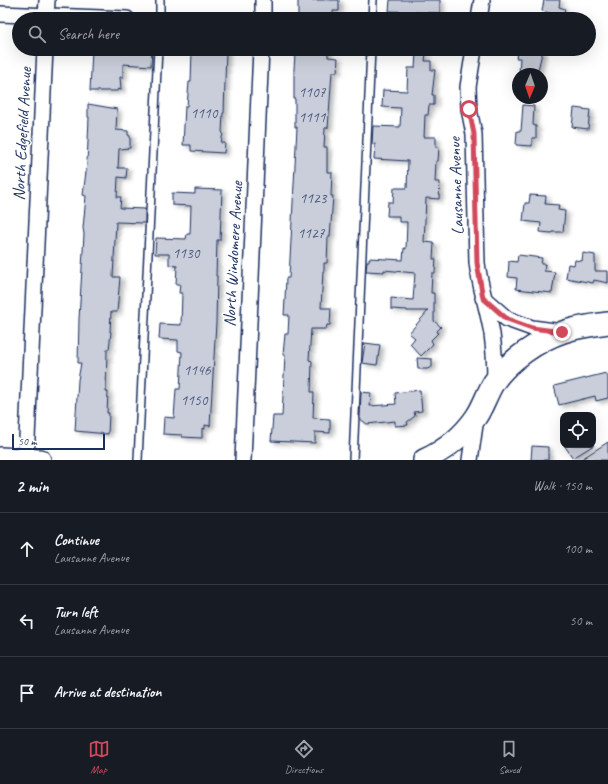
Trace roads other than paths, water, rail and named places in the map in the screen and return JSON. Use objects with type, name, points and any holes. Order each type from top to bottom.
[{"type":"street","points":[[46,12],[47,0]]},
{"type":"street","points":[[263,0],[263,12]]},
{"type":"street","points":[[480,12],[482,0]]},
{"type":"street","points":[[0,14],[12,15]]},
{"type":"street","name":"North Edgefield Avenue","points":[[30,460],[45,56]]},
{"type":"street","name":"North Windomere Avenue","points":[[243,460],[261,56]]},
{"type":"street","name":"Lausanne Avenue","points":[[473,56],[468,87],[469,109],[474,134],[477,263],[483,298],[492,333],[495,381]]},
{"type":"street","points":[[483,298],[507,319],[532,328],[562,332]]},
{"type":"street","points":[[424,460],[435,455],[456,439],[476,417],[495,381],[506,368],[520,356],[538,343],[562,332],[608,323]]},
{"type":"street","points":[[470,460],[476,417]]},
{"type":"street","points":[[0,458],[30,460]]},
{"type":"lane","points":[[160,0],[160,12]]},
{"type":"lane","points":[[372,12],[373,0]]},
{"type":"lane","points":[[138,460],[158,56]]},
{"type":"lane","points":[[353,460],[371,56]]}]
